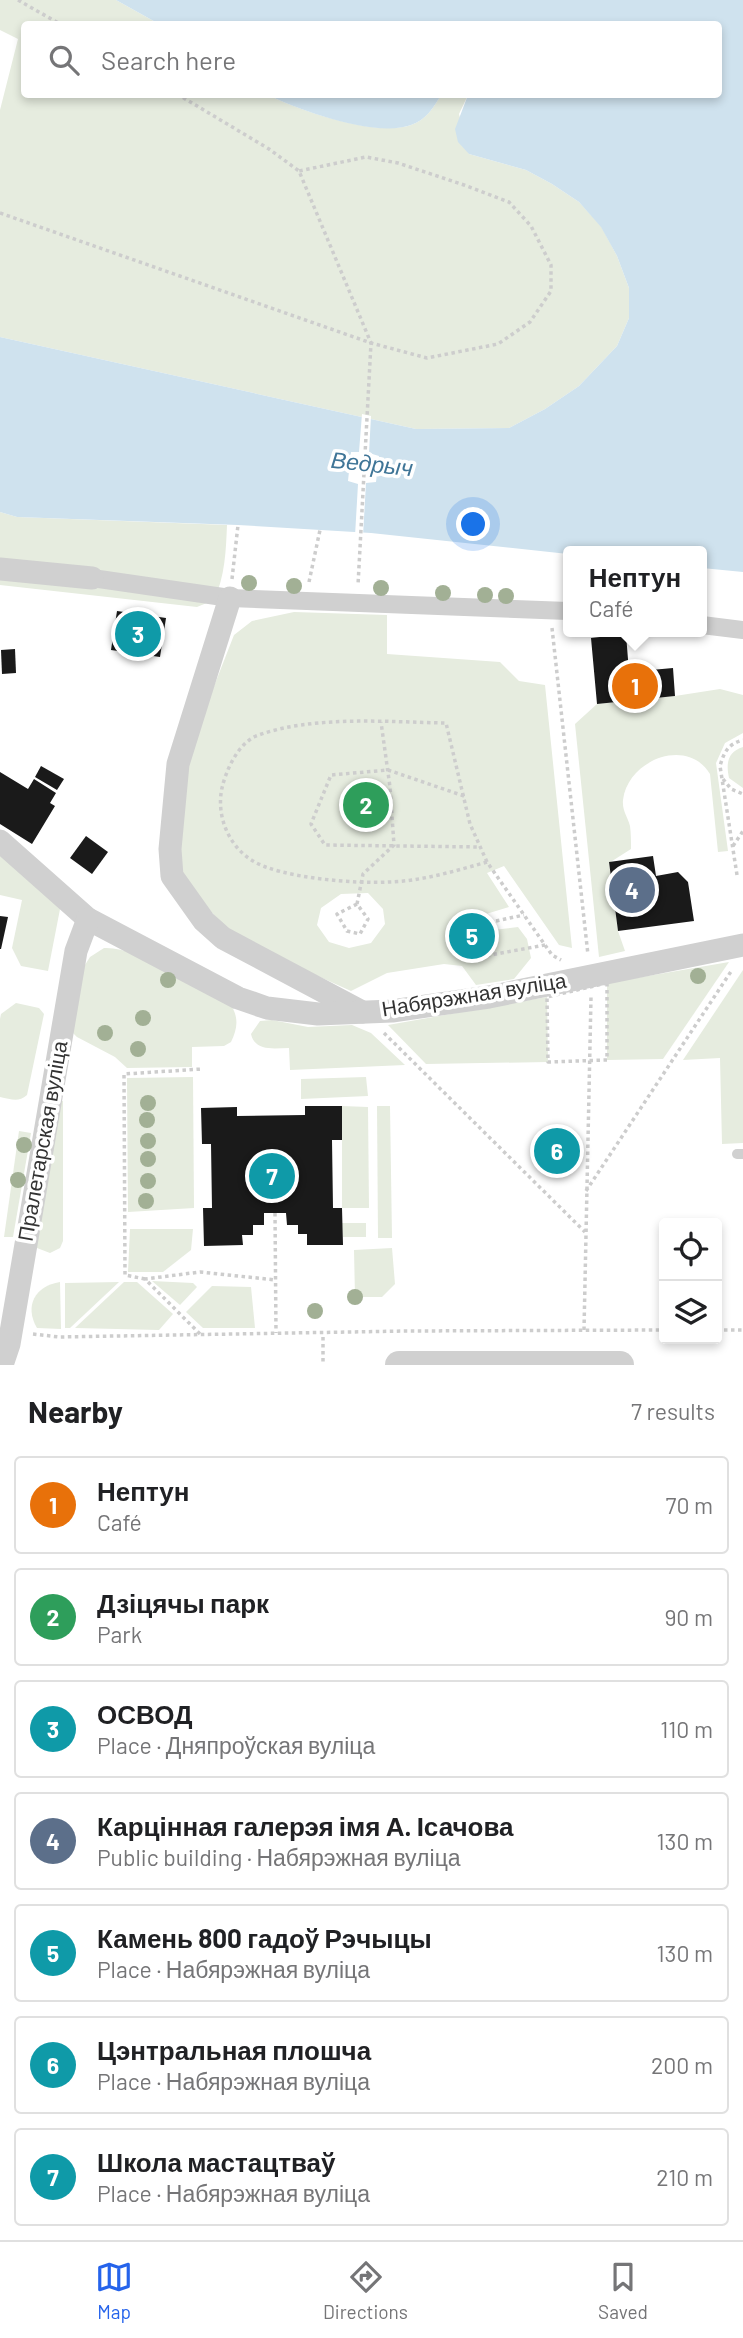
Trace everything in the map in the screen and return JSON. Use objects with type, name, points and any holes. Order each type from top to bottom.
[{"type":"street","points":[[0,569],[92,578],[230,598],[563,610]]},
{"type":"street","points":[[230,598],[178,764],[170,849],[172,876],[204,921],[223,938],[362,1012]]},
{"type":"street","points":[[707,626],[743,630]]},
{"type":"street","name":"Набярэжная вуліца","points":[[0,841],[88,919],[238,998],[267,1008],[318,1014],[392,1011],[739,955]]},
{"type":"street","name":"Пралетарская вуліца","points":[[2,1365],[11,1331],[76,951],[88,919]]},
{"type":"street","points":[[399,1365],[620,1365]]},
{"type":"path","points":[[18,0],[55,21]]},
{"type":"path","points":[[184,98],[269,149],[299,171],[371,343],[357,572]]},
{"type":"path","points":[[0,213],[371,343],[427,358],[498,344],[530,323],[551,291],[551,265],[531,226],[509,202],[397,163],[366,157],[299,171]]},
{"type":"path","points":[[230,598],[238,525]]},
{"type":"path","points":[[304,601],[320,530]]},
{"type":"path","points":[[550,609],[591,981],[584,1330]]},
{"type":"path","points":[[382,722],[394,845]]},
{"type":"path","points":[[487,862],[433,876],[388,882],[318,878],[286,873],[253,861],[234,844],[222,821],[220,798],[225,772],[236,755],[253,738],[275,730],[313,724],[446,723],[470,824],[487,862],[552,955],[591,981],[607,984],[607,1060],[548,1062],[547,997],[591,981]]},
{"type":"path","points":[[737,875],[720,766],[723,754],[731,744],[743,740]]},
{"type":"path","points":[[464,796],[388,770],[331,775],[311,824],[325,845],[480,847]]},
{"type":"path","points":[[722,777],[731,789],[743,794]]},
{"type":"path","points":[[733,846],[743,831]]},
{"type":"path","points":[[357,904],[337,914],[347,931],[360,934],[368,919],[357,904],[363,874],[394,845]]},
{"type":"path","points":[[734,857],[743,855]]},
{"type":"path","points":[[496,921],[524,915]]},
{"type":"path","points":[[471,943],[474,958],[545,945]]},
{"type":"path","points":[[586,1191],[739,955]]},
{"type":"path","points":[[362,1012],[586,1233]]},
{"type":"path","points":[[202,1069],[124,1074],[125,1275],[145,1279],[200,1272],[276,1280]]},
{"type":"path","points":[[275,1213],[276,1333]]},
{"type":"path","points":[[145,1279],[200,1334]]},
{"type":"path","points":[[11,1331],[59,1337],[659,1330]]},
{"type":"path","points":[[722,1330],[743,1330]]},
{"type":"path","points":[[323,1337],[323,1365]]},
{"type":"shaded area","points":[[0,0],[116,0],[154,21],[21,21],[21,98],[275,98],[299,108],[359,125],[396,128],[421,120],[439,98],[467,98],[459,114],[469,154],[526,170],[552,184],[579,202],[601,226],[617,256],[629,288],[629,318],[617,346],[579,386],[545,409],[509,428],[416,429],[0,337],[0,110],[18,39],[0,30]]},
{"type":"shaded area","points":[[0,512],[17,517],[227,525],[224,563],[218,591],[214,600],[197,607],[0,585]]},
{"type":"shaded area","points":[[294,612],[387,615],[387,654],[500,662],[519,681],[545,685],[572,948],[559,945],[504,866],[487,873],[509,907],[486,914],[494,930],[518,927],[527,939],[531,958],[514,979],[476,985],[462,966],[444,964],[387,973],[351,991],[236,939],[177,874],[184,763],[234,635],[252,621]],"holes":[[[368,893],[383,909],[385,924],[371,943],[349,948],[329,942],[317,925],[321,908],[341,894]]]},
{"type":"shaded area","points":[[720,689],[743,695],[743,733],[725,743],[716,763],[728,851],[718,852],[710,774],[700,763],[688,757],[674,755],[647,764],[636,773],[627,786],[623,800],[630,826],[631,849],[609,863],[618,931],[625,951],[599,957],[575,724],[597,704]]},
{"type":"shaded area","points":[[743,747],[743,788],[729,778],[728,768],[731,755]]},
{"type":"shaded area","points":[[0,853],[61,904],[48,971],[21,966],[12,948],[22,900],[0,895]]},
{"type":"shaded area","points":[[104,948],[118,949],[152,961],[232,1007],[236,1024],[231,1042],[224,1046],[192,1047],[192,1067],[127,1068],[115,1057],[77,1037],[72,1032],[83,968],[90,957]]},
{"type":"shaded area","points":[[729,962],[663,1059],[607,1060],[607,983]]},
{"type":"shaded area","points":[[743,970],[743,1143],[722,1144],[720,1058],[683,1060]]},
{"type":"shaded area","points":[[547,997],[548,1062],[426,1064],[388,1025]]},
{"type":"shaded area","points":[[16,1003],[39,1008],[44,1014],[27,1095],[14,1100],[0,1097],[0,1019],[1,1014]]},
{"type":"shaded area","points":[[272,1020],[308,1027],[352,1025],[371,1033],[405,1065],[290,1070],[289,1048],[261,1046],[253,1040],[251,1034],[260,1021]]},
{"type":"shaded area","points":[[193,1077],[194,1208],[128,1212],[127,1078]]},
{"type":"shaded area","points":[[366,1077],[368,1096],[301,1099],[301,1079]]},
{"type":"shaded area","points":[[59,1101],[63,1101],[63,1241],[60,1248],[50,1253],[37,1248],[34,1241]]},
{"type":"shaded area","points":[[342,1106],[368,1107],[369,1208],[342,1208]]},
{"type":"shaded area","points":[[377,1106],[390,1106],[392,1238],[378,1238]]},
{"type":"shaded area","points":[[19,1131],[31,1133],[13,1237],[4,1237]]},
{"type":"shaded area","points":[[342,1223],[366,1223],[366,1237],[343,1237]]},
{"type":"shaded area","points":[[130,1229],[193,1229],[191,1250],[163,1272],[128,1272]]},
{"type":"shaded area","points":[[392,1248],[395,1284],[382,1297],[355,1297],[354,1250]]},
{"type":"shaded area","points":[[152,1281],[193,1283],[197,1287],[180,1305]]},
{"type":"shaded area","points":[[60,1282],[61,1329],[37,1328],[32,1312],[34,1298],[44,1288]]},
{"type":"shaded area","points":[[119,1282],[70,1328],[65,1328],[65,1283]]},
{"type":"shaded area","points":[[124,1282],[137,1282],[173,1314],[159,1330],[75,1328]]},
{"type":"shaded area","points":[[212,1286],[251,1287],[255,1328],[203,1328],[186,1312]]},
{"type":"water","name":"Ведрыч","points":[[116,0],[743,0],[743,572],[707,568],[707,546],[563,546],[563,553],[371,533],[17,517],[0,512],[0,337],[416,429],[509,428],[545,409],[579,386],[617,346],[629,318],[629,288],[617,256],[601,227],[579,202],[526,170],[469,154],[458,142],[455,129],[467,98],[722,98],[722,21],[154,21]]},
{"type":"water","points":[[275,98],[439,98],[421,120],[396,128],[339,121]]},
{"type":"pier","points":[[362,414],[371,416],[369,453],[379,456],[376,482],[366,483],[363,536],[355,536],[358,484],[348,481],[351,452],[359,452]]},
{"type":"building","points":[[117,611],[166,618],[160,657],[111,650]]},
{"type":"building","points":[[626,637],[629,672],[673,668],[675,696],[597,704],[591,638]]},
{"type":"building","points":[[15,649],[16,673],[2,674],[1,650]]},
{"type":"building","points":[[41,766],[64,779],[57,790],[35,777]]},
{"type":"building","points":[[0,772],[28,789],[34,779],[56,793],[50,803],[55,806],[32,844],[0,824]]},
{"type":"building","points":[[86,836],[108,852],[92,874],[70,858]]},
{"type":"building","points":[[653,856],[656,876],[678,872],[688,882],[694,921],[618,931],[609,862]]},
{"type":"building","points":[[0,916],[8,917],[1,949],[0,949]]},
{"type":"building","points":[[305,1106],[342,1106],[342,1140],[332,1140],[333,1208],[342,1208],[343,1245],[307,1245],[307,1234],[298,1234],[298,1225],[287,1225],[286,1213],[264,1213],[264,1225],[253,1225],[253,1235],[242,1235],[243,1245],[204,1246],[203,1208],[212,1208],[211,1144],[202,1144],[201,1108],[237,1107],[237,1116],[305,1115]]},
{"type":"place","name":"ОСВОД","points":[[138,634]]},
{"type":"place","name":"Нептун","points":[[635,686]]},
{"type":"place","name":"Дзіцячы парк","points":[[366,805]]},
{"type":"place","name":"Карцінная галерэя імя А. Ісачова","points":[[632,890]]},
{"type":"place","name":"Камень 800 гадоў Рэчыцы","points":[[472,936]]},
{"type":"place","name":"Цэнтральная плошча","points":[[557,1151]]},
{"type":"place","name":"Школа мастацтваў","points":[[272,1176]]}]
